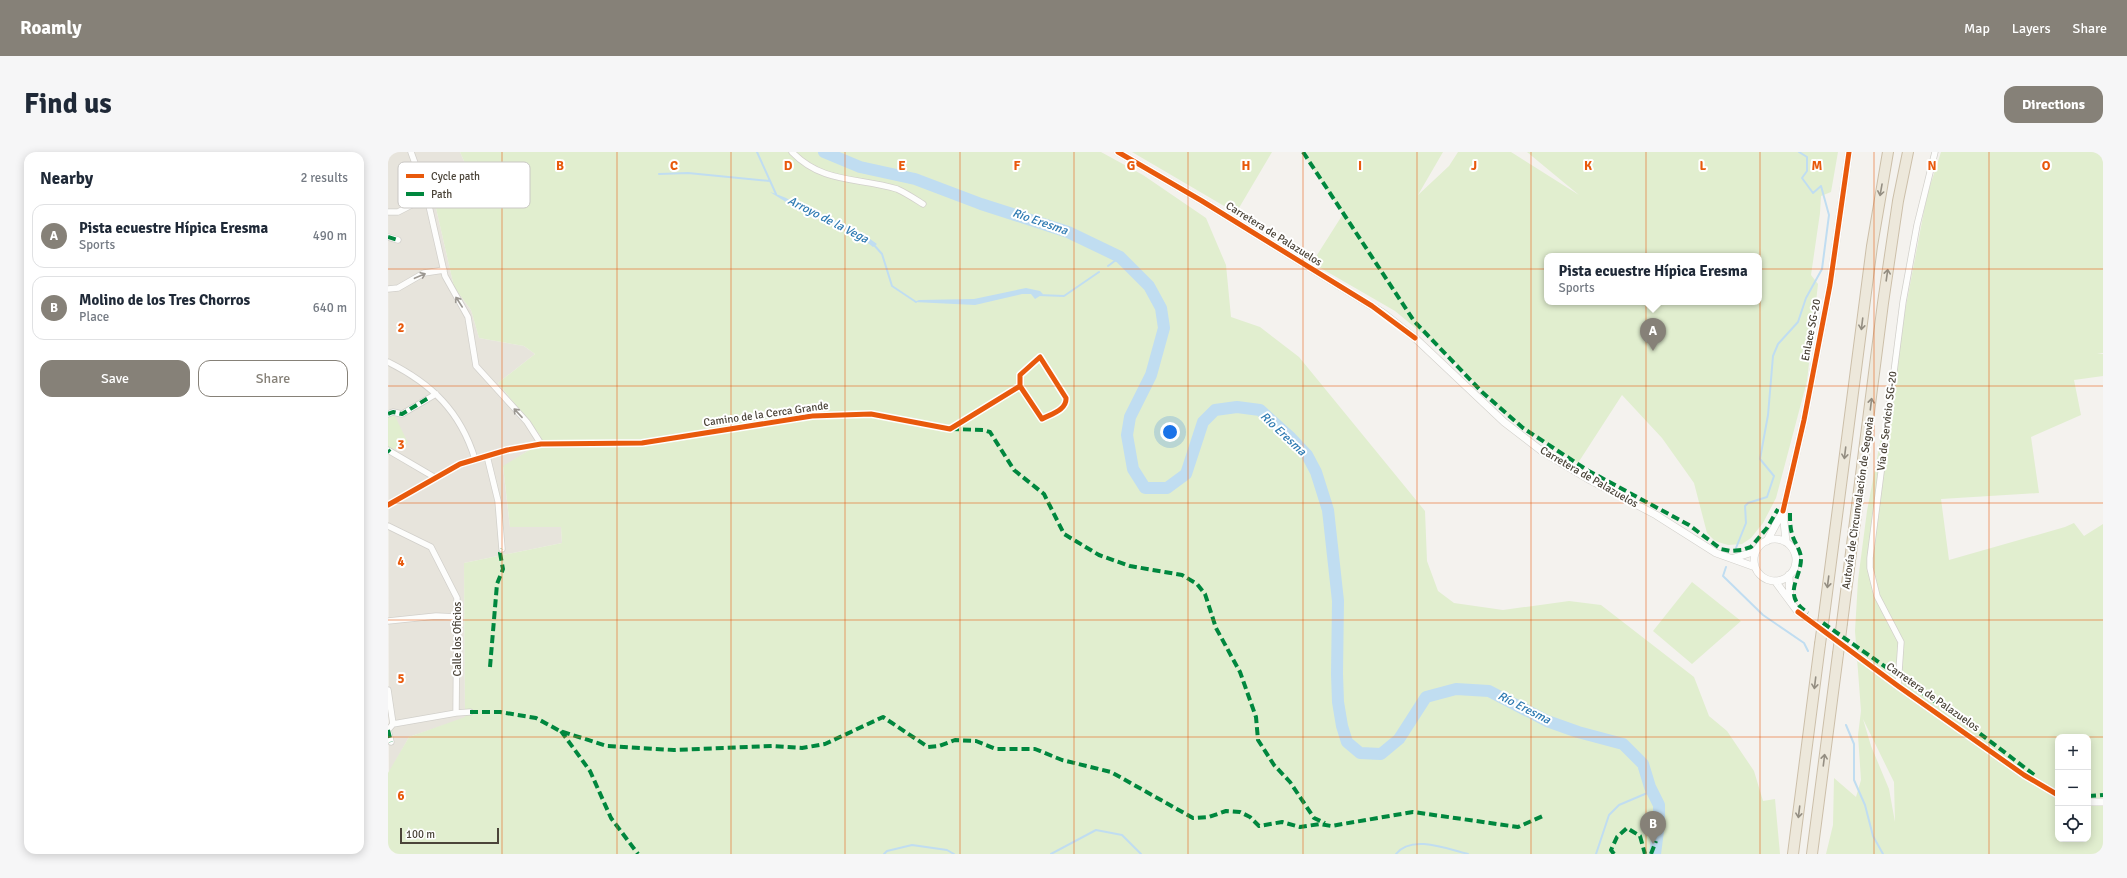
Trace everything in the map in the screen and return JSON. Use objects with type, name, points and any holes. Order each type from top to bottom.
[{"type":"highway","name":"Autovía de Circunvalación de Segovia","points":[[1793,854],[1872,246],[1888,152]]},
{"type":"highway","name":"Autovía de Circunvalación de Segovia","points":[[1812,854],[1883,303],[1898,201],[1908,152]]},
{"type":"street","points":[[412,152],[415,162]]},
{"type":"street","points":[[792,152],[810,168],[827,175],[896,190],[923,204]]},
{"type":"street","name":"Carretera de Palazuelos","points":[[1118,152],[1202,201],[1383,313],[1415,338],[1504,422],[1543,452],[1590,480],[1656,515],[1716,553],[1755,567]]},
{"type":"street","name":"Enlace SG-20","points":[[1767,541],[1783,511],[1804,420],[1830,285],[1849,152]]},
{"type":"street","name":"Vía de Servicio SG-20","points":[[1898,686],[1902,654],[1901,642],[1877,596],[1870,568],[1870,558],[1904,302],[1917,225],[1935,152]]},
{"type":"street","points":[[388,212],[398,212],[406,208]]},
{"type":"street","points":[[430,208],[448,283],[468,317],[476,366],[527,422],[541,444]]},
{"type":"street","points":[[388,237],[398,240]]},
{"type":"street","points":[[388,289],[398,288],[424,273],[444,270]]},
{"type":"street","points":[[1040,357],[1066,398],[1064,407],[1042,419],[1020,386],[1020,376],[1040,357]]},
{"type":"street","points":[[388,362],[418,379],[436,394],[463,427],[474,459]]},
{"type":"street","name":"Camino de la Cerca Grande","points":[[388,505],[452,467],[474,459],[541,444],[642,443],[769,422],[827,415],[871,414],[950,429],[1020,386]]},
{"type":"street","points":[[388,414],[393,412],[402,414],[436,394]]},
{"type":"street","points":[[388,450],[434,478]]},
{"type":"street","points":[[487,456],[498,501],[502,549]]},
{"type":"street","name":"Enlace SG-20","points":[[1783,511],[1786,542]]},
{"type":"street","name":"Calle los Oficios","points":[[388,526],[431,547],[457,598],[456,713]]},
{"type":"street","points":[[1778,539],[1786,542],[1793,549],[1796,557],[1795,566],[1790,575],[1783,580],[1775,581],[1763,578],[1755,567],[1754,559],[1756,552],[1767,541],[1778,539]]},
{"type":"street","points":[[1733,558],[1756,552]]},
{"type":"street","points":[[1790,575],[1790,600]]},
{"type":"street","name":"Carretera de Palazuelos","points":[[1775,581],[1798,612],[1898,686],[2024,775],[2055,793]]},
{"type":"street","points":[[388,621],[436,616],[458,617]]},
{"type":"street","points":[[388,690],[393,724]]},
{"type":"street","points":[[391,742],[388,730],[393,724],[470,712]]},
{"type":"street","points":[[2091,802],[2103,802]]},
{"type":"shaded area","points":[[388,152],[460,152],[464,162],[398,162],[398,208],[436,208],[454,287],[471,310],[479,338],[524,346],[535,354],[498,383],[540,435],[531,449],[503,467],[510,527],[561,527],[562,543],[464,563],[465,718],[409,737],[389,773]]},
{"type":"green space","points":[[460,152],[1101,152],[1143,175],[1206,218],[1226,265],[1231,317],[1260,327],[1299,357],[1425,511],[1427,561],[1438,591],[1454,603],[1503,610],[1569,601],[1601,605],[1694,677],[1709,716],[1727,731],[1754,771],[1763,801],[1775,799],[1780,854],[388,854],[388,773],[409,737],[465,717],[464,563],[562,543],[561,527],[510,527],[503,466],[531,449],[540,435],[498,383],[535,354],[524,346],[479,338],[471,310],[454,287],[436,208],[530,208],[530,162],[464,162]]},
{"type":"green space","points":[[1132,152],[1272,152],[1236,213]]},
{"type":"green space","points":[[1302,152],[1443,152],[1418,195],[1449,166],[1458,152],[1511,152],[1579,195],[1527,152],[1838,152],[1831,192],[1821,196],[1811,275],[1818,284],[1807,381],[1776,498],[1763,523],[1751,538],[1742,544],[1728,545],[1715,541],[1707,533],[1694,483],[1662,438],[1622,395],[1578,463],[1523,428],[1506,415],[1448,355],[1395,311],[1312,263],[1343,214]]},
{"type":"green space","points":[[1941,152],[2103,152],[2103,353],[2097,353],[2103,354],[2103,376],[2074,380],[2081,415],[2031,437],[2039,493],[1941,499],[1949,560],[2065,527],[2074,523],[2084,536],[2103,524],[2103,854],[1826,854],[1833,825],[1834,778],[1856,797],[1861,780],[1858,735],[1861,711],[1855,631],[1858,580],[1867,511],[1927,195]],"holes":[[[1863,719],[1894,782],[1895,822],[1889,789],[1871,746]]]},
{"type":"green space","points":[[394,414],[408,443],[393,450],[388,448],[388,417]]},
{"type":"green space","points":[[1692,582],[1741,621],[1692,664],[1653,631]]},
{"type":"water","points":[[770,192],[845,225],[861,233],[877,244],[873,247],[856,234],[797,209]]},
{"type":"water","points":[[1026,288],[1040,291],[1043,294],[1035,299],[1031,294],[1022,294],[975,305],[914,302],[919,300],[974,299]]},
{"type":"waterway","name":"Arroyo de la Vega","points":[[757,152],[776,194]]},
{"type":"waterway","name":"Río Eresma","points":[[824,152],[860,167],[915,179],[981,204],[1068,232],[1120,257],[1149,286],[1161,308],[1164,328],[1151,375],[1130,417],[1127,435],[1133,469],[1145,488],[1167,488],[1186,474],[1203,422],[1215,410],[1237,407],[1260,410],[1291,438],[1307,455],[1316,472],[1328,510],[1338,601],[1337,674],[1338,702],[1342,726],[1347,742],[1360,753],[1381,754],[1399,739],[1426,697],[1456,689],[1489,691],[1547,721],[1578,732],[1623,744],[1643,764],[1650,787],[1659,805],[1659,823],[1655,854]]},
{"type":"waterway","points":[[1736,548],[1746,523],[1745,506],[1748,503],[1767,497],[1774,476],[1760,459],[1768,415],[1773,356],[1778,344],[1798,322],[1806,298],[1822,269],[1829,215],[1821,186],[1813,193],[1802,178],[1807,171],[1807,157],[1799,152]]},
{"type":"waterway","points":[[659,174],[688,173],[770,181]]},
{"type":"waterway","name":"Arroyo de la Vega","points":[[874,245],[882,254],[892,286],[916,302]]},
{"type":"waterway","name":"Arroyo de la Vega","points":[[1108,266],[1120,257]]},
{"type":"waterway","name":"Arroyo de la Vega","points":[[1038,295],[1064,296],[1099,272]]},
{"type":"waterway","points":[[1726,567],[1723,576],[1763,615],[1804,643],[1808,651]]},
{"type":"waterway","points":[[1846,725],[1854,744],[1854,780],[1865,805],[1873,836],[1883,854]]},
{"type":"waterway","points":[[1596,854],[1609,815],[1619,805],[1652,791]]},
{"type":"waterway","points":[[1051,854],[1096,830],[1122,835],[1141,854]]},
{"type":"waterway","points":[[1396,854],[1403,848],[1420,844],[1468,854]]},
{"type":"waterway","points":[[884,854],[887,851],[912,845],[947,850],[954,854]]},
{"type":"marked path","points":[[1303,152],[1414,321],[1482,392],[1523,428],[1587,470],[1689,525],[1721,549],[1731,551],[1751,547],[1767,528],[1778,509]]},
{"type":"marked path","points":[[388,237],[398,240]]},
{"type":"marked path","points":[[388,414],[393,412],[402,414],[430,397]]},
{"type":"marked path","points":[[951,429],[983,430],[990,432],[1014,470],[1044,494],[1064,534],[1099,555],[1130,566],[1182,575],[1197,584],[1205,594],[1216,628],[1240,672],[1256,717],[1258,740],[1274,765],[1290,782],[1314,818],[1325,823]]},
{"type":"marked path","points":[[1790,513],[1791,531],[1801,557],[1794,586],[1795,599],[1808,613]]},
{"type":"marked path","points":[[490,667],[497,584],[503,569],[500,553],[502,549]]},
{"type":"marked path","points":[[1823,623],[1974,729],[2037,777]]},
{"type":"marked path","points":[[470,712],[500,712],[536,718],[560,731],[607,746],[674,750],[772,746],[802,748],[825,744],[883,717],[928,747],[939,746],[955,740],[976,741],[996,749],[1035,749],[1062,760],[1111,772],[1193,818],[1209,817],[1226,811],[1240,812],[1250,817],[1259,826],[1282,822],[1300,827],[1320,824],[1331,826],[1413,812],[1518,827],[1543,816]]},
{"type":"marked path","points":[[388,730],[391,742]]},
{"type":"marked path","points":[[561,731],[590,771],[611,818],[638,854]]},
{"type":"marked path","points":[[2091,796],[2103,795]]},
{"type":"marked path","points":[[1614,854],[1611,850],[1617,837],[1627,828],[1640,836],[1645,854]]},
{"type":"marked path","points":[[1651,854],[1656,841]]},
{"type":"cycle path","points":[[1118,152],[1202,201],[1372,306],[1415,338]]},
{"type":"cycle path","points":[[1783,511],[1804,420],[1830,285],[1849,152]]},
{"type":"cycle path","points":[[388,505],[460,464],[507,450],[541,444],[642,443],[812,416],[871,414],[950,429],[1020,386],[1042,419],[1061,409],[1066,402],[1066,398],[1040,357],[1020,375],[1020,386]]},
{"type":"cycle path","points":[[1798,612],[1898,686],[2024,775],[2055,793]]},
{"type":"place","name":"Pista ecuestre Hípica Eresma","points":[[1653,351]]},
{"type":"place","name":"Molino de los Tres Chorros","points":[[1653,844]]}]
